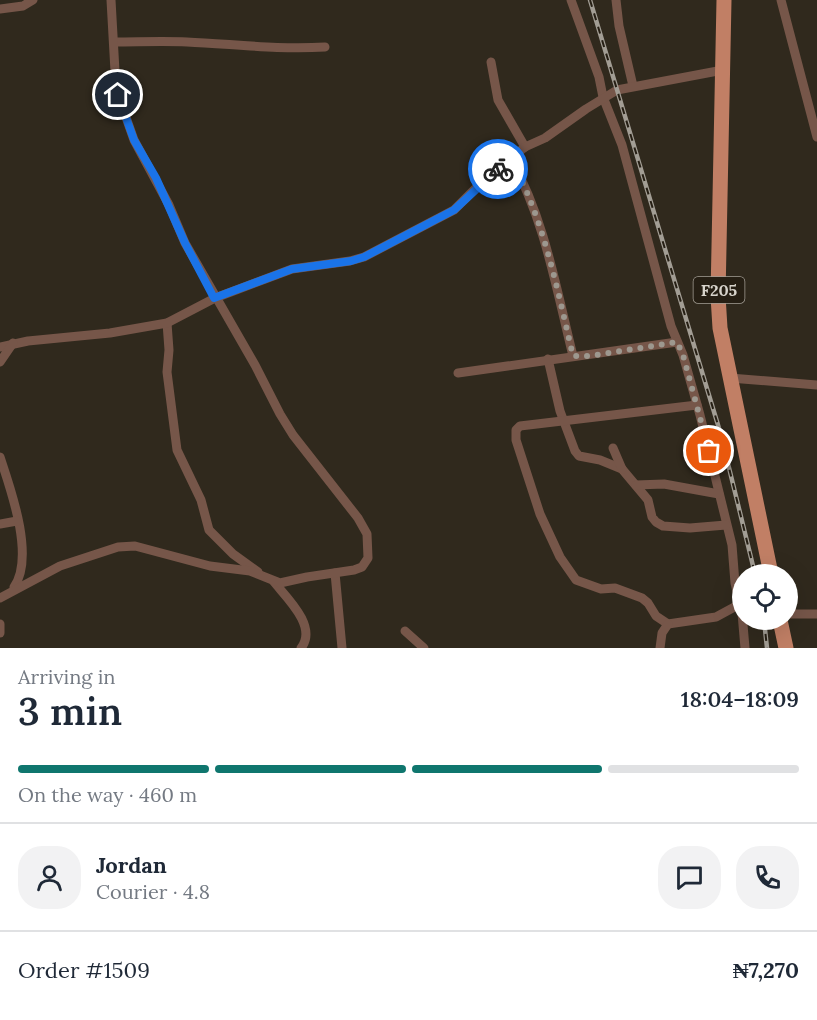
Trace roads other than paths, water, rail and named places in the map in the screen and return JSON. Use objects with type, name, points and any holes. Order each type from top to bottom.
[{"type":"main road","name":"F205","points":[[724,0],[718,296],[720,328],[769,564]]},
{"type":"main road","points":[[782,630],[786,648]]},
{"type":"street","points":[[111,0],[116,89],[134,140],[156,178],[185,243],[214,298],[293,435],[348,504],[367,534],[368,558],[366,563],[354,570],[280,583],[274,582],[233,554],[208,530],[201,500],[177,450],[167,372],[169,350],[167,323]]},
{"type":"street","points":[[571,0],[599,77],[603,97],[622,145],[697,405],[732,545],[734,564]]},
{"type":"street","points":[[616,0],[619,26],[633,86]]},
{"type":"street","points":[[781,0],[817,137]]},
{"type":"street","points":[[1,8],[23,6],[30,1]]},
{"type":"street","points":[[114,42],[188,42],[289,49],[325,47]]},
{"type":"street","points":[[491,62],[498,100],[525,147]]},
{"type":"street","points":[[0,346],[110,333],[167,323],[214,298],[292,269],[351,261],[364,257],[454,210],[486,178],[525,147],[545,138],[616,90],[723,70]]},
{"type":"street","points":[[511,159],[522,178],[542,228],[573,356]]},
{"type":"street","points":[[458,373],[677,342]]},
{"type":"street","points":[[0,362],[13,343]]},
{"type":"street","points":[[548,359],[563,420],[575,451],[579,456],[600,460],[622,469]]},
{"type":"street","points":[[730,378],[817,385]]},
{"type":"street","points":[[697,405],[520,426],[516,430],[518,451],[540,514],[560,557],[576,579],[602,589],[615,588],[642,598],[656,616],[668,624],[716,617],[732,608]]},
{"type":"street","points":[[613,448],[622,469],[648,500],[652,517],[656,522],[663,526],[690,528],[726,525]]},
{"type":"street","points":[[0,457],[22,541],[23,563],[19,579],[12,590]]},
{"type":"street","points":[[636,485],[664,484],[719,495]]},
{"type":"street","points":[[0,524],[17,521]]},
{"type":"street","points":[[1,596],[60,566],[118,547],[135,546],[210,566],[250,571],[264,576]]},
{"type":"street","points":[[335,573],[342,648]]},
{"type":"street","points":[[274,582],[303,622],[307,631],[303,647]]},
{"type":"street","points":[[798,614],[817,614]]},
{"type":"street","points":[[0,624],[0,633]]},
{"type":"street","points":[[660,648],[662,633],[668,624]]},
{"type":"street","points":[[744,630],[746,648]]},
{"type":"street","points":[[405,631],[424,648]]},
{"type":"railway","points":[[590,0],[721,435],[753,564]]},
{"type":"railway","points":[[765,630],[767,648]]}]
